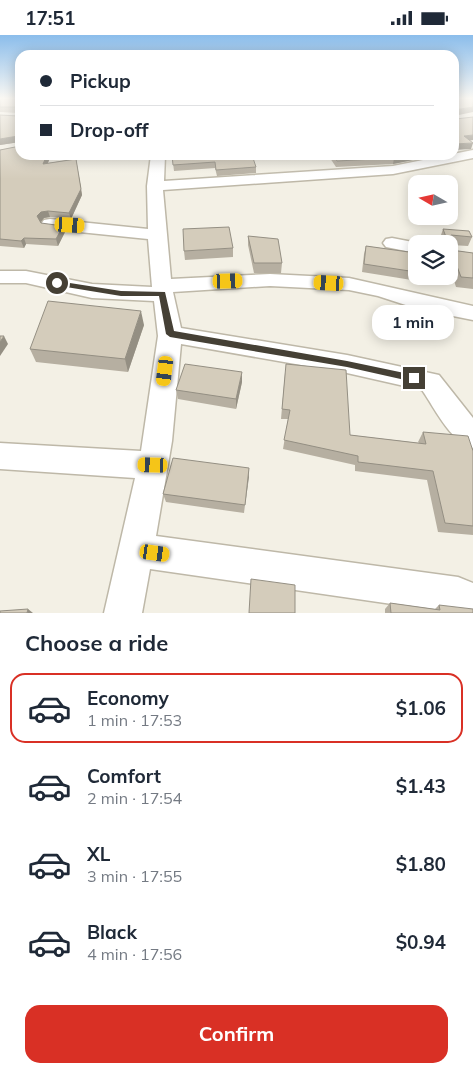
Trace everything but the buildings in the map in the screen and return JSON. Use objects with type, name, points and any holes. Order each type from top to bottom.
[{"type":"street","points":[[459,157],[473,154]]},
{"type":"street","points":[[123,613],[153,465],[170,334],[162,290],[158,235],[155,186],[158,160]]},
{"type":"street","points":[[155,186],[393,169],[441,160]]},
{"type":"street","points":[[50,224],[158,235]]},
{"type":"street","points":[[392,243],[408,246]]},
{"type":"street","points":[[0,277],[18,275],[45,279],[69,287],[121,294],[270,280],[349,284],[382,290],[418,302],[473,313]]},
{"type":"street","points":[[170,334],[347,364],[430,382],[459,422],[473,435]]},
{"type":"street","points":[[0,456],[71,462],[153,465]]},
{"type":"street","points":[[136,550],[458,595],[473,603]]},
{"type":"route","points":[[57,283],[69,287],[121,294],[162,294],[170,334],[222,341],[414,378]]}]
